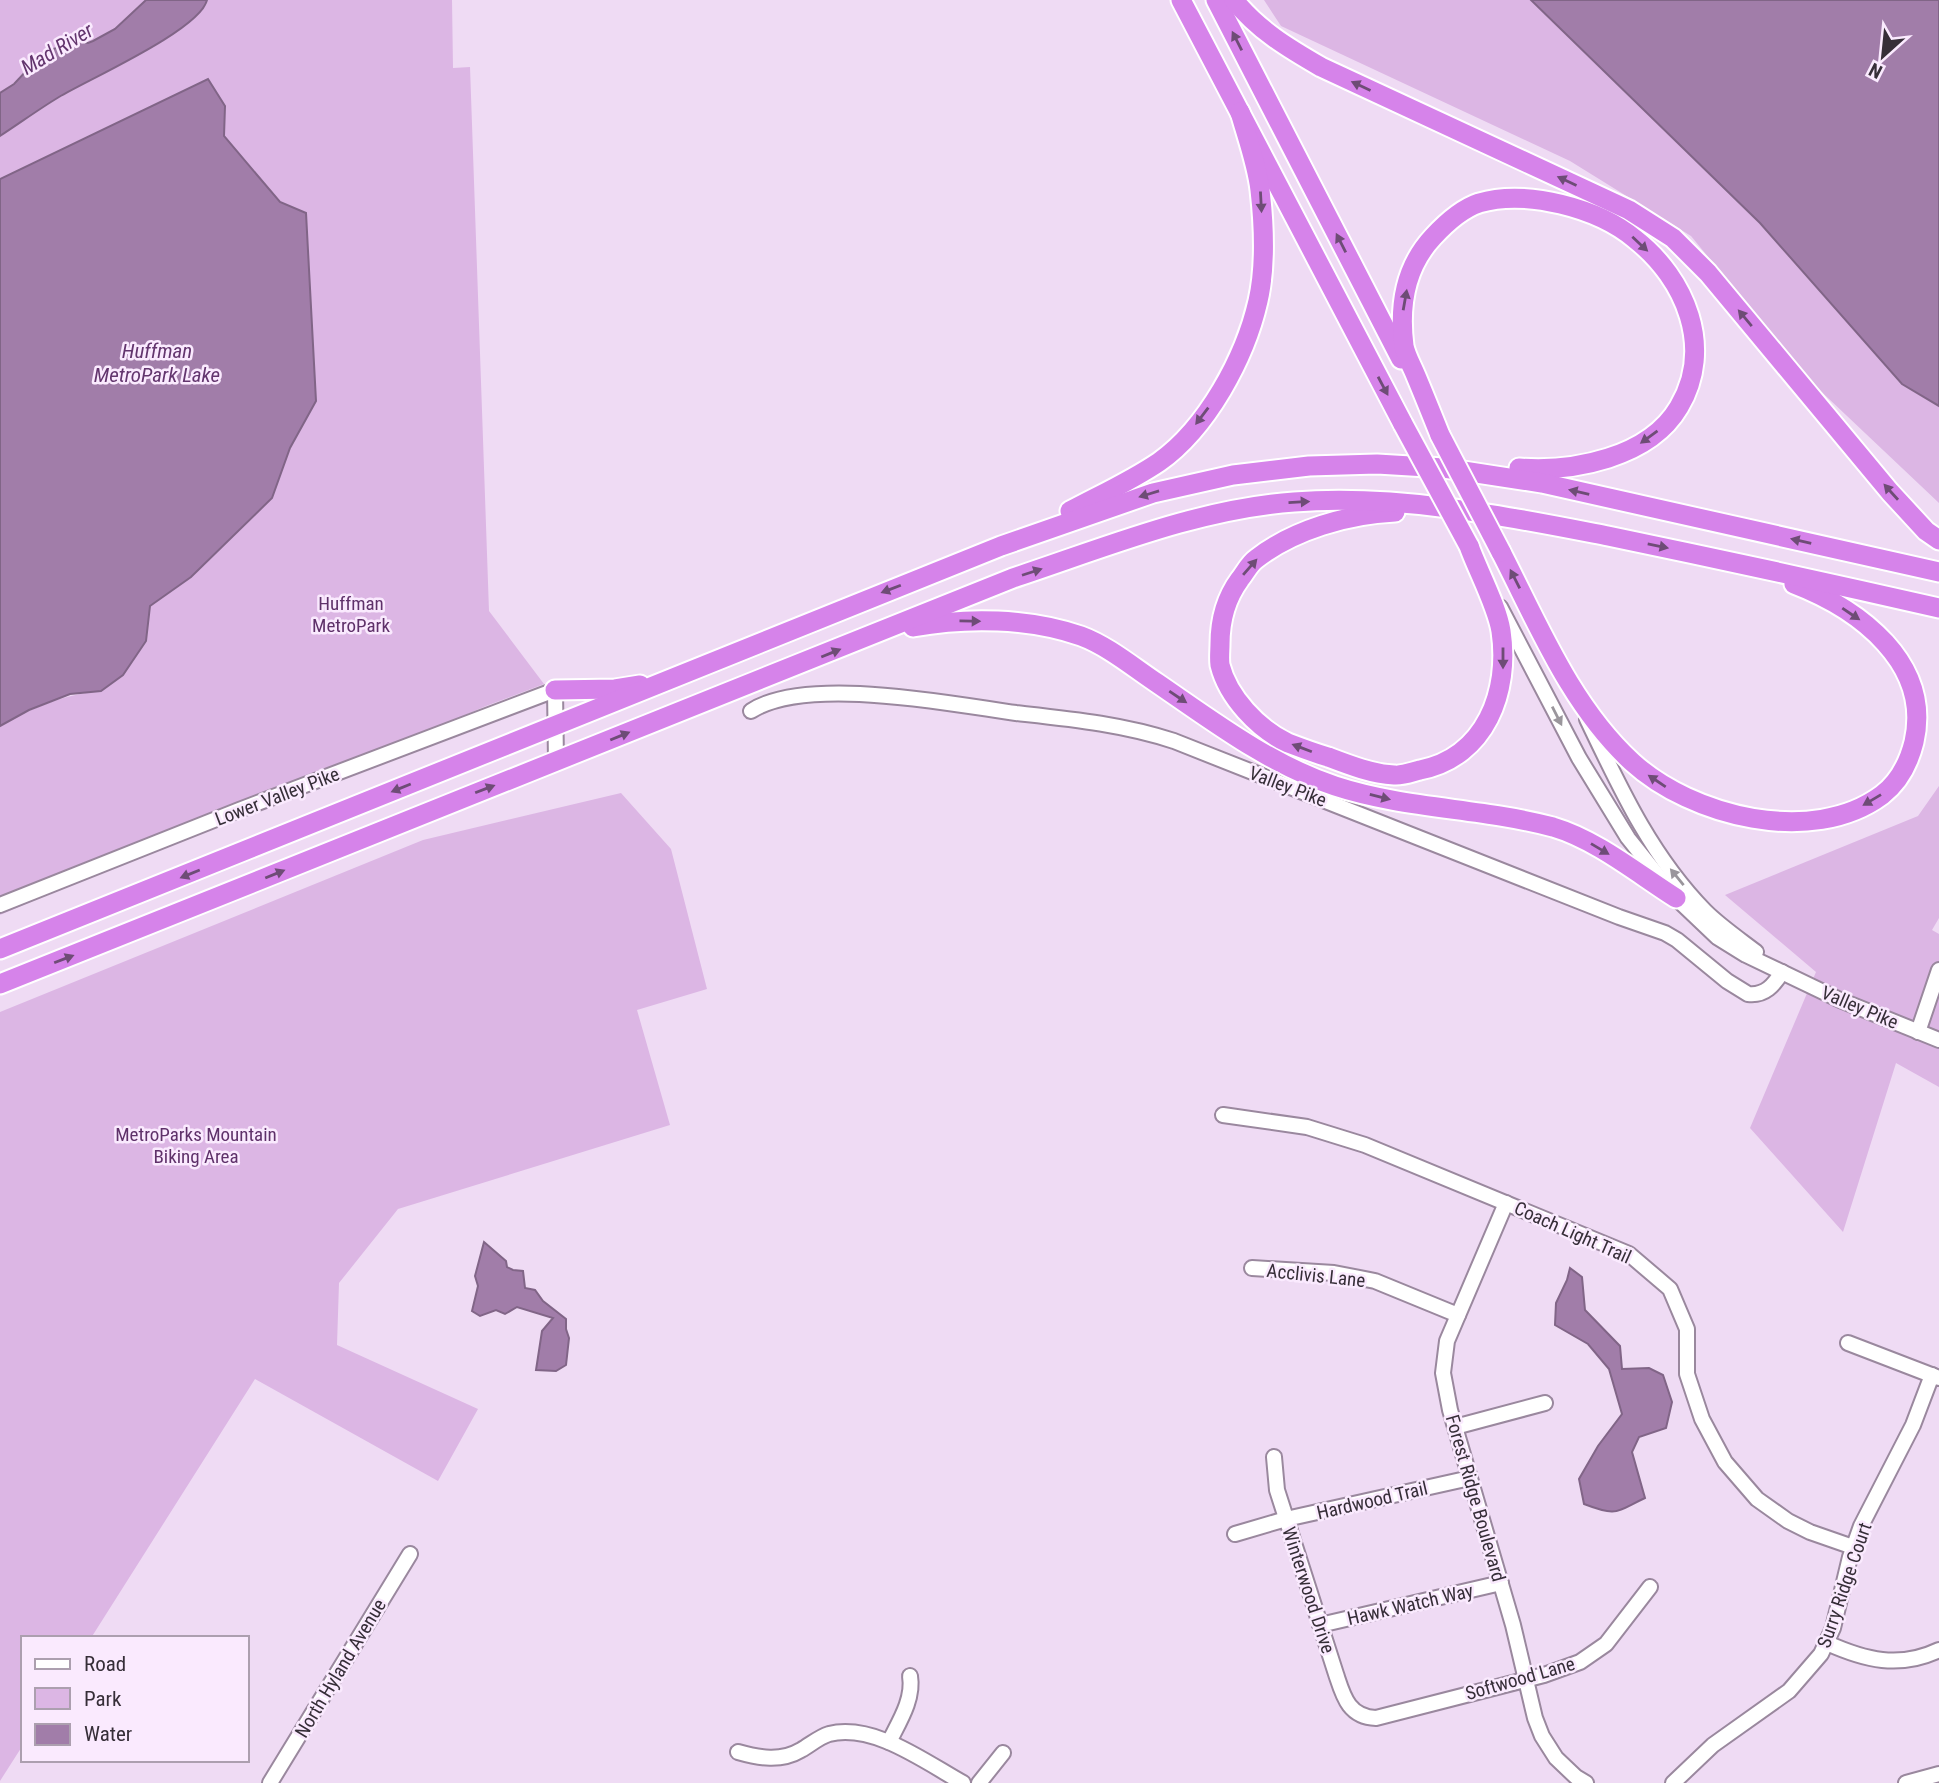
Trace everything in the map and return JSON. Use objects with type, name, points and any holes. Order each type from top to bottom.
[{"type":"highway","points":[[1181,0],[1403,424],[1469,547],[1500,627],[1503,672],[1500,691],[1486,724],[1476,738],[1449,761],[1433,768],[1396,775],[1352,767],[1286,742],[1254,719],[1233,695],[1220,664],[1220,629],[1228,595],[1254,560],[1286,540],[1329,524],[1365,516],[1390,512],[1471,512]]},
{"type":"highway","points":[[1216,0],[1569,682],[1610,740],[1632,762],[1668,788],[1709,808],[1768,820],[1818,819],[1867,805],[1897,780],[1906,765],[1916,730],[1915,697],[1901,661],[1875,632],[1854,615],[1815,592],[1745,564]]},
{"type":"highway","points":[[1234,0],[1247,16],[1279,43],[1321,67],[1629,210],[1673,239],[1708,273],[1890,492],[1926,531],[1939,540]]},
{"type":"highway","points":[[1001,546],[1125,483],[1161,460],[1192,430],[1219,394],[1241,351],[1258,300],[1263,242],[1260,187],[1240,112]]},
{"type":"highway","points":[[0,949],[665,683],[867,598],[1001,546],[1153,493],[1233,475],[1309,466],[1377,464],[1548,470],[1596,463],[1643,442],[1672,419],[1689,390],[1696,354],[1689,309],[1666,271],[1635,238],[1595,216],[1553,202],[1508,198],[1478,204],[1447,222],[1423,248],[1410,272],[1402,308],[1405,349],[1440,435]]},
{"type":"highway","points":[[1444,468],[1542,483],[1939,572]]},
{"type":"highway","points":[[0,984],[1013,578],[1159,530],[1227,512],[1293,502],[1358,501],[1414,504],[1512,517],[1745,564],[1939,608]]},
{"type":"highway","points":[[878,634],[958,621],[998,621],[1042,626],[1082,637],[1122,659],[1255,750],[1294,770],[1337,786],[1395,801],[1485,813],[1555,828],[1595,846],[1676,898]]},
{"type":"highway","points":[[555,690],[615,689],[665,683]]},
{"type":"street","name":"Valley Pike","points":[[1469,547],[1579,758],[1628,838],[1676,898],[1717,937],[1746,955],[1840,1000],[1939,1040]]},
{"type":"street","name":"Valley Pike","points":[[1569,682],[1632,814],[1672,873],[1706,912],[1782,972]]},
{"type":"street","points":[[555,690],[556,761]]},
{"type":"street","name":"Lower Valley Pike","points":[[0,905],[252,805],[555,690]]},
{"type":"street","name":"Valley Pike","points":[[751,711],[774,701],[791,698],[853,693],[1083,720],[1140,730],[1665,933],[1748,994],[1765,991],[1782,972]]},
{"type":"street","points":[[1918,1032],[1939,970]]},
{"type":"street","name":"Coach Light Trail","points":[[1223,1115],[1307,1127],[1365,1145],[1629,1254],[1670,1289],[1687,1329],[1687,1374],[1702,1419],[1725,1462],[1758,1499],[1788,1521],[1853,1547]]},
{"type":"street","name":"Forest Ridge Boulevard","points":[[1506,1203],[1447,1341],[1443,1373],[1455,1427],[1527,1678],[1535,1717],[1548,1747],[1566,1769],[1586,1783]]},
{"type":"street","name":"Acclivis Lane","points":[[1252,1268],[1334,1273],[1375,1282],[1458,1315]]},
{"type":"street","points":[[1848,1343],[1936,1376]]},
{"type":"street","name":"Surry Ridge Court","points":[[1674,1783],[1713,1745],[1789,1691],[1808,1671],[1827,1643],[1853,1547],[1936,1376]]},
{"type":"street","points":[[1455,1427],[1545,1402]]},
{"type":"street","name":"Winterwood Drive","points":[[1274,1457],[1277,1490],[1320,1625],[1346,1703],[1360,1715]]},
{"type":"street","name":"Hardwood Trail","points":[[1235,1534],[1286,1519],[1470,1478]]},
{"type":"street","name":"North Hyland Avenue","points":[[270,1783],[410,1554]]},
{"type":"street","name":"Hawk Watch Way","points":[[1320,1625],[1500,1583]]},
{"type":"street","name":"Softwood Lane","points":[[1360,1715],[1376,1718],[1563,1669],[1592,1655],[1617,1632],[1650,1587]]},
{"type":"street","points":[[1827,1643],[1874,1661],[1924,1656],[1939,1650]]},
{"type":"street","points":[[889,1742],[907,1706],[910,1676]]},
{"type":"street","points":[[738,1752],[768,1758],[784,1756],[797,1752],[828,1734],[866,1734],[889,1742],[963,1783]]},
{"type":"street","points":[[979,1783],[1003,1753]]},
{"type":"street","points":[[1906,1783],[1939,1774]]},
{"type":"green space","points":[[0,0],[146,0],[115,29],[93,41],[77,41],[44,52],[13,84],[0,93]]},
{"type":"green space","name":"Huffman MetroPark","points":[[207,0],[452,0],[453,68],[470,67],[489,611],[544,684],[486,706],[0,915],[0,726],[49,703],[74,695],[101,691],[146,641],[150,606],[191,577],[272,498],[290,448],[316,401],[280,202],[224,136],[225,106],[208,79],[0,179],[0,136],[58,98],[162,40],[193,17],[207,4]]},
{"type":"green space","points":[[1264,0],[1939,0],[1939,503],[1810,381],[1691,236],[1570,161],[1281,26]]},
{"type":"green space","points":[[1939,786],[1939,918],[1932,930],[1939,934],[1939,1087],[1896,1063],[1843,1232],[1750,1128],[1816,972],[1725,895],[1918,816]]},
{"type":"green space","name":"MetroParks Mountain Biking Area","points":[[621,793],[671,849],[707,989],[637,1010],[670,1125],[398,1209],[339,1283],[337,1345],[478,1409],[438,1481],[255,1379],[92,1636],[21,1636],[21,1748],[0,1781],[0,1012],[423,840]]},
{"type":"water","name":"Mad River","points":[[146,0],[207,0],[200,12],[165,39],[59,97],[0,136],[0,93],[14,84],[44,52],[77,41],[93,41],[115,29]]},
{"type":"water","points":[[1531,0],[1939,0],[1939,406],[1902,384],[1760,223]]},
{"type":"water","name":"Huffman MetroPark Lake","points":[[208,79],[225,106],[224,136],[280,202],[306,213],[316,401],[290,448],[272,498],[191,577],[150,606],[146,641],[123,675],[101,691],[70,694],[29,710],[0,726],[0,179]]},
{"type":"water","points":[[484,1242],[506,1261],[507,1267],[523,1271],[525,1288],[535,1290],[543,1301],[566,1319],[569,1338],[566,1365],[556,1371],[536,1370],[542,1331],[553,1318],[517,1307],[505,1314],[496,1310],[480,1316],[472,1311],[478,1286],[475,1276]]},
{"type":"water","points":[[1570,1268],[1582,1277],[1585,1310],[1620,1346],[1622,1369],[1649,1368],[1663,1375],[1672,1402],[1666,1428],[1639,1437],[1632,1452],[1645,1498],[1616,1511],[1604,1511],[1584,1504],[1579,1479],[1598,1446],[1622,1414],[1609,1369],[1588,1344],[1555,1325],[1556,1303]]}]
